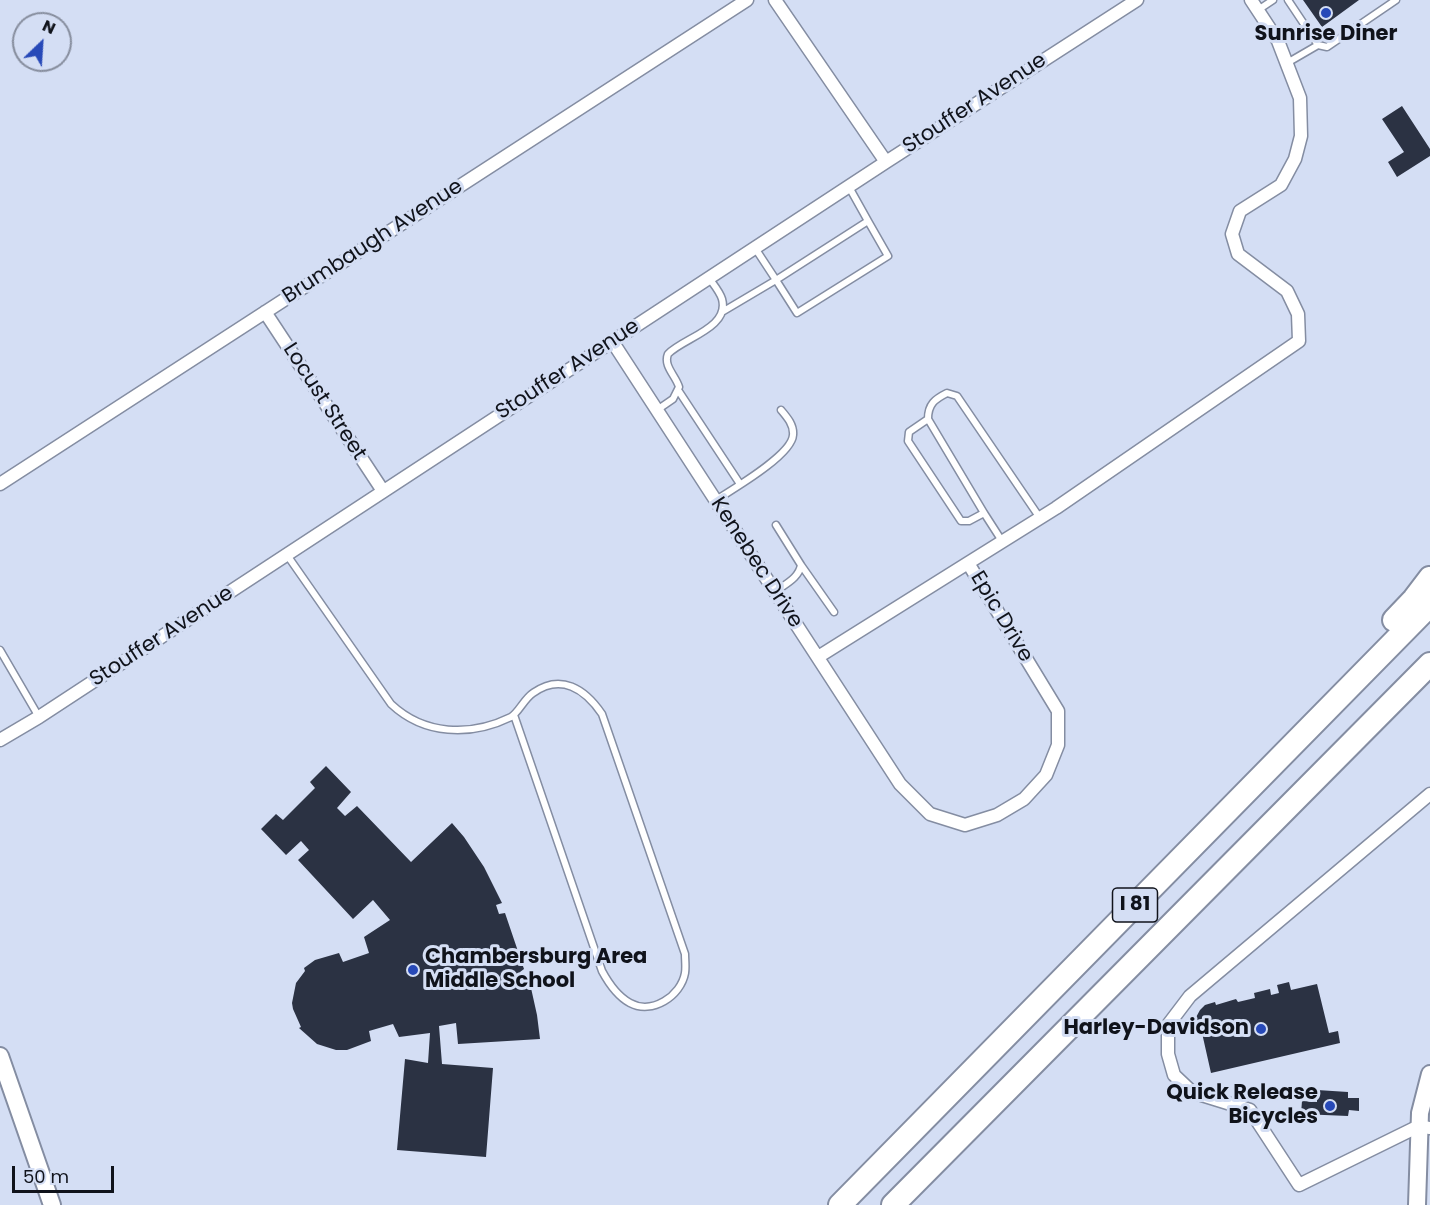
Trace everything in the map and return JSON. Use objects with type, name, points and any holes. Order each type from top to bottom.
[{"type":"highway","points":[[1213,826],[1226,799],[1414,599],[1430,578]]},
{"type":"highway","name":"I 81","points":[[840,1205],[1430,605]]},
{"type":"highway","name":"I 81","points":[[893,1205],[1430,664]]},
{"type":"highway","points":[[1171,925],[1226,882],[1354,755],[1430,684]]},
{"type":"street","points":[[775,0],[886,162]]},
{"type":"street","name":"Stouffer Avenue","points":[[0,740],[39,717],[1137,0]]},
{"type":"street","name":"Brumbaugh Avenue","points":[[0,484],[744,1]]},
{"type":"street","points":[[1254,5],[1278,40],[1287,63]]},
{"type":"street","name":"Epic Drive","points":[[900,784],[930,814],[965,825],[997,815],[1024,799],[1046,775],[1058,745],[1058,711],[968,563],[1040,518],[1299,341],[1298,314],[1287,291],[1238,254],[1232,234],[1240,211],[1281,185],[1295,159],[1300,136],[1300,98],[1287,63]]},
{"type":"street","name":"Locust Street","points":[[266,312],[383,491]]},
{"type":"street","name":"Kenebec Drive","points":[[612,341],[900,784]]},
{"type":"street","points":[[818,657],[968,563]]},
{"type":"street","points":[[1424,1127],[1299,1185],[1250,1110],[1192,1092],[1174,1075],[1168,1054],[1168,1025],[1190,996],[1430,794]]},
{"type":"street","points":[[0,1056],[52,1205]]},
{"type":"street","points":[[1417,1205],[1424,1127],[1423,1096],[1430,1074]]},
{"type":"lane","points":[[1254,5],[1273,0]]},
{"type":"lane","points":[[1288,0],[1318,45]]},
{"type":"lane","points":[[1287,63],[1318,45],[1327,47],[1396,0]]},
{"type":"lane","points":[[754,248],[797,313],[888,256],[849,186]]},
{"type":"lane","points":[[722,312],[868,221]]},
{"type":"lane","points":[[657,410],[673,399],[678,390],[678,382],[667,364],[668,354],[720,318],[723,308],[722,297],[709,278]]},
{"type":"lane","points":[[678,390],[740,483]]},
{"type":"lane","points":[[1002,541],[928,419],[928,411],[932,402],[948,393],[957,396],[1040,518]]},
{"type":"lane","points":[[716,500],[788,448],[793,433],[792,425],[781,410]]},
{"type":"lane","points":[[928,419],[909,432],[908,441],[961,521],[969,521],[984,513]]},
{"type":"lane","points":[[776,525],[834,612]]},
{"type":"lane","points":[[287,554],[391,704],[404,716],[420,724],[442,729],[465,730],[487,726],[514,715],[533,693],[549,686],[562,684],[580,690],[592,700],[602,714],[686,954],[685,973],[678,989],[665,1001],[651,1007],[631,1004],[613,990],[602,971],[514,715]]},
{"type":"lane","points":[[775,592],[800,572],[801,565]]},
{"type":"lane","points":[[0,650],[39,717]]},
{"type":"building","name":"Sunrise Diner","points":[[1303,0],[1359,0],[1322,27]]},
{"type":"building","points":[[1402,106],[1430,149],[1430,156],[1397,177],[1388,162],[1404,152],[1382,119]]},
{"type":"building","name":"Chambersburg Area Middle School","points":[[326,766],[351,792],[337,808],[345,816],[357,806],[411,862],[452,823],[484,867],[502,903],[496,905],[499,914],[505,913],[524,969],[520,972],[523,980],[529,979],[540,1039],[458,1044],[456,1023],[439,1026],[442,1064],[493,1068],[486,1157],[397,1150],[405,1059],[428,1063],[430,1033],[399,1037],[393,1024],[369,1031],[371,1041],[347,1050],[336,1050],[317,1044],[299,1028],[301,1027],[292,1003],[296,983],[305,971],[304,968],[315,960],[339,953],[343,962],[369,953],[364,937],[390,920],[373,900],[353,919],[298,860],[309,850],[301,841],[286,855],[261,829],[276,814],[283,820],[315,788],[310,782]]},
{"type":"building","name":"Harley-Davidson","points":[[1289,982],[1291,990],[1317,984],[1329,1033],[1338,1031],[1340,1043],[1211,1073],[1202,1033],[1195,1035],[1194,1021],[1200,1010],[1205,1005],[1215,1002],[1216,1005],[1236,999],[1238,1002],[1255,998],[1254,993],[1270,989],[1271,995],[1279,993],[1277,985]]},
{"type":"building","name":"Quick Release Bicycles","points":[[1317,1090],[1348,1092],[1348,1098],[1359,1098],[1359,1111],[1349,1110],[1348,1116],[1301,1114],[1302,1101],[1317,1102]]},
{"type":"place","name":"Sunrise Diner","points":[[1326,13]]},
{"type":"place","name":"Chambersburg Area Middle School","points":[[413,970]]},
{"type":"place","name":"Harley-Davidson","points":[[1261,1029]]},
{"type":"place","name":"Quick Release Bicycles","points":[[1330,1106]]}]
